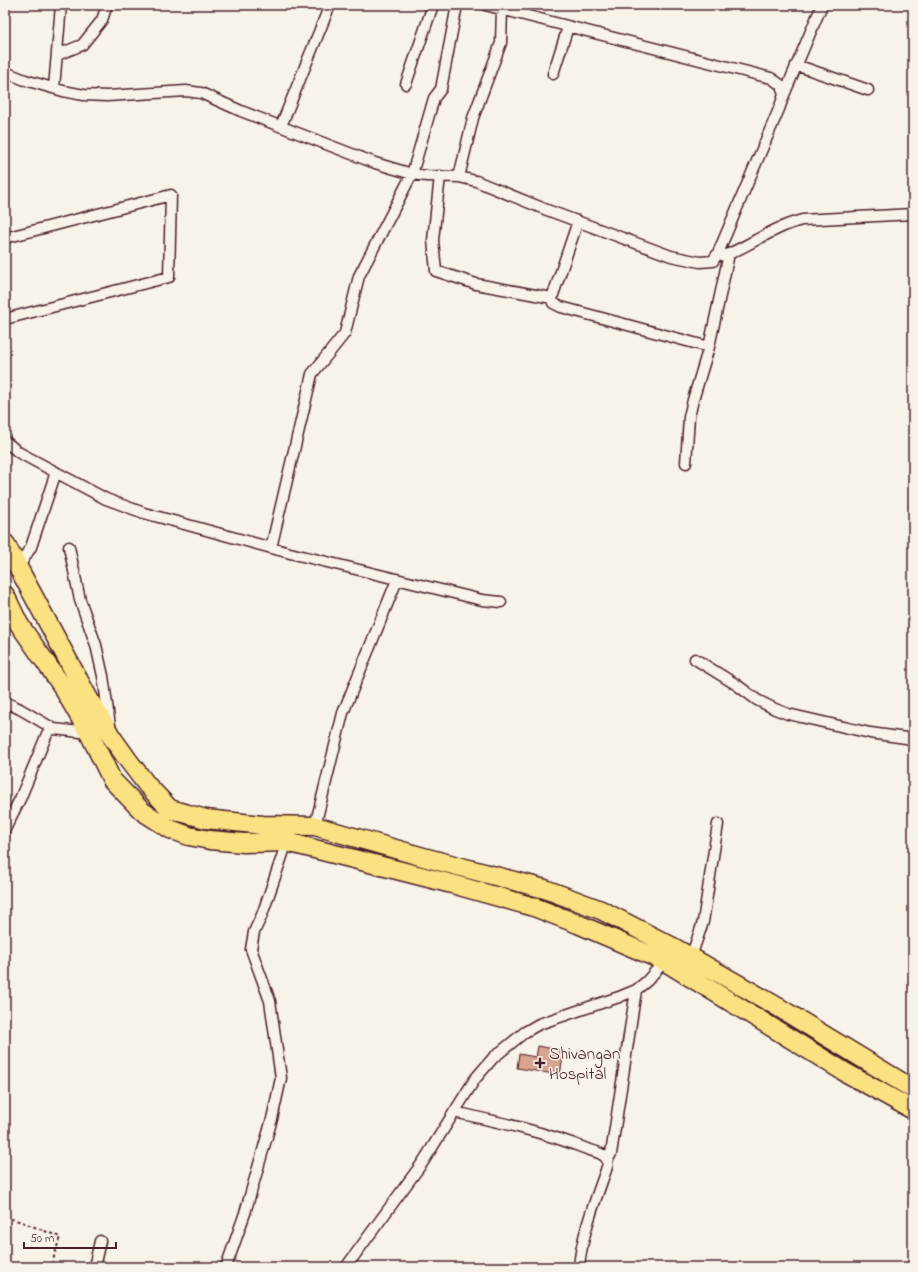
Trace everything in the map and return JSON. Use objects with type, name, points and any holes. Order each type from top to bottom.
[{"type":"highway","points":[[5,543],[90,701],[111,736],[147,785],[170,809],[206,819],[263,825],[315,826],[544,889],[601,910],[670,954],[843,1071],[913,1110]]},
{"type":"highway","points":[[5,595],[19,624],[62,686],[89,733],[112,780],[142,811],[170,829],[189,836],[210,840],[244,843],[287,842],[452,884],[534,908],[670,954],[691,957],[778,1007],[913,1089]]},
{"type":"street","points":[[54,88],[58,55],[61,5]]},
{"type":"street","points":[[58,55],[82,45],[102,20],[107,5]]},
{"type":"street","points":[[281,126],[330,5]]},
{"type":"street","points":[[406,84],[432,5]]},
{"type":"street","points":[[271,548],[312,374],[345,333],[359,276],[412,174],[434,98],[442,89],[457,5]]},
{"type":"street","points":[[485,5],[771,78],[781,85],[784,95]]},
{"type":"street","points":[[713,261],[718,253],[776,117],[796,65],[822,5]]},
{"type":"street","points":[[459,177],[473,118],[501,43],[502,10]]},
{"type":"street","points":[[553,74],[568,27]]},
{"type":"street","points":[[796,65],[868,90]]},
{"type":"street","points":[[5,72],[25,80],[84,95],[99,96],[186,91],[201,93],[241,112],[375,162],[412,174],[459,177],[476,181],[671,256],[700,262],[713,261],[775,229],[802,220],[913,214]]},
{"type":"street","points":[[440,176],[433,240],[436,271],[476,284],[552,298]]},
{"type":"street","points":[[5,238],[171,195],[169,277],[5,319]]},
{"type":"street","points":[[578,221],[552,298],[553,303],[561,307],[709,347]]},
{"type":"street","points":[[686,463],[689,417],[709,347],[729,254]]},
{"type":"street","points":[[5,441],[18,452],[106,499],[144,513],[271,548],[398,580],[482,600],[501,602]]},
{"type":"street","points":[[18,568],[31,547],[56,472]]},
{"type":"street","points":[[69,547],[80,600],[96,645],[103,676],[111,736]]},
{"type":"street","points":[[315,826],[343,713],[398,580]]},
{"type":"street","points":[[695,659],[737,685],[757,700],[788,714],[870,733],[913,739]]},
{"type":"street","points":[[5,702],[54,729],[89,733]]},
{"type":"street","points":[[5,829],[20,799],[47,734],[50,730],[54,729]]},
{"type":"street","points":[[691,957],[704,922],[718,824]]},
{"type":"street","points":[[226,1267],[245,1213],[272,1119],[281,1078],[270,1001],[251,949],[254,932],[262,915],[287,842]]},
{"type":"street","points":[[346,1267],[422,1162],[475,1079],[493,1058],[525,1032],[539,1024],[636,990],[647,981],[670,954]]},
{"type":"street","points":[[579,1267],[582,1246],[589,1220],[607,1167],[607,1160],[611,1154],[636,990]]},
{"type":"street","points":[[454,1112],[521,1128],[570,1142],[600,1153],[607,1160]]},
{"type":"street","points":[[94,1267],[100,1241]]},
{"type":"path","points":[[5,1069],[9,1069],[5,1105]]},
{"type":"path","points":[[5,1217],[60,1237],[51,1267]]},
{"type":"building","points":[[538,1046],[564,1051],[560,1075],[517,1068],[519,1054],[536,1057]]},
{"type":"place","name":"Shivangan Hospital","points":[[540,1063]]}]
